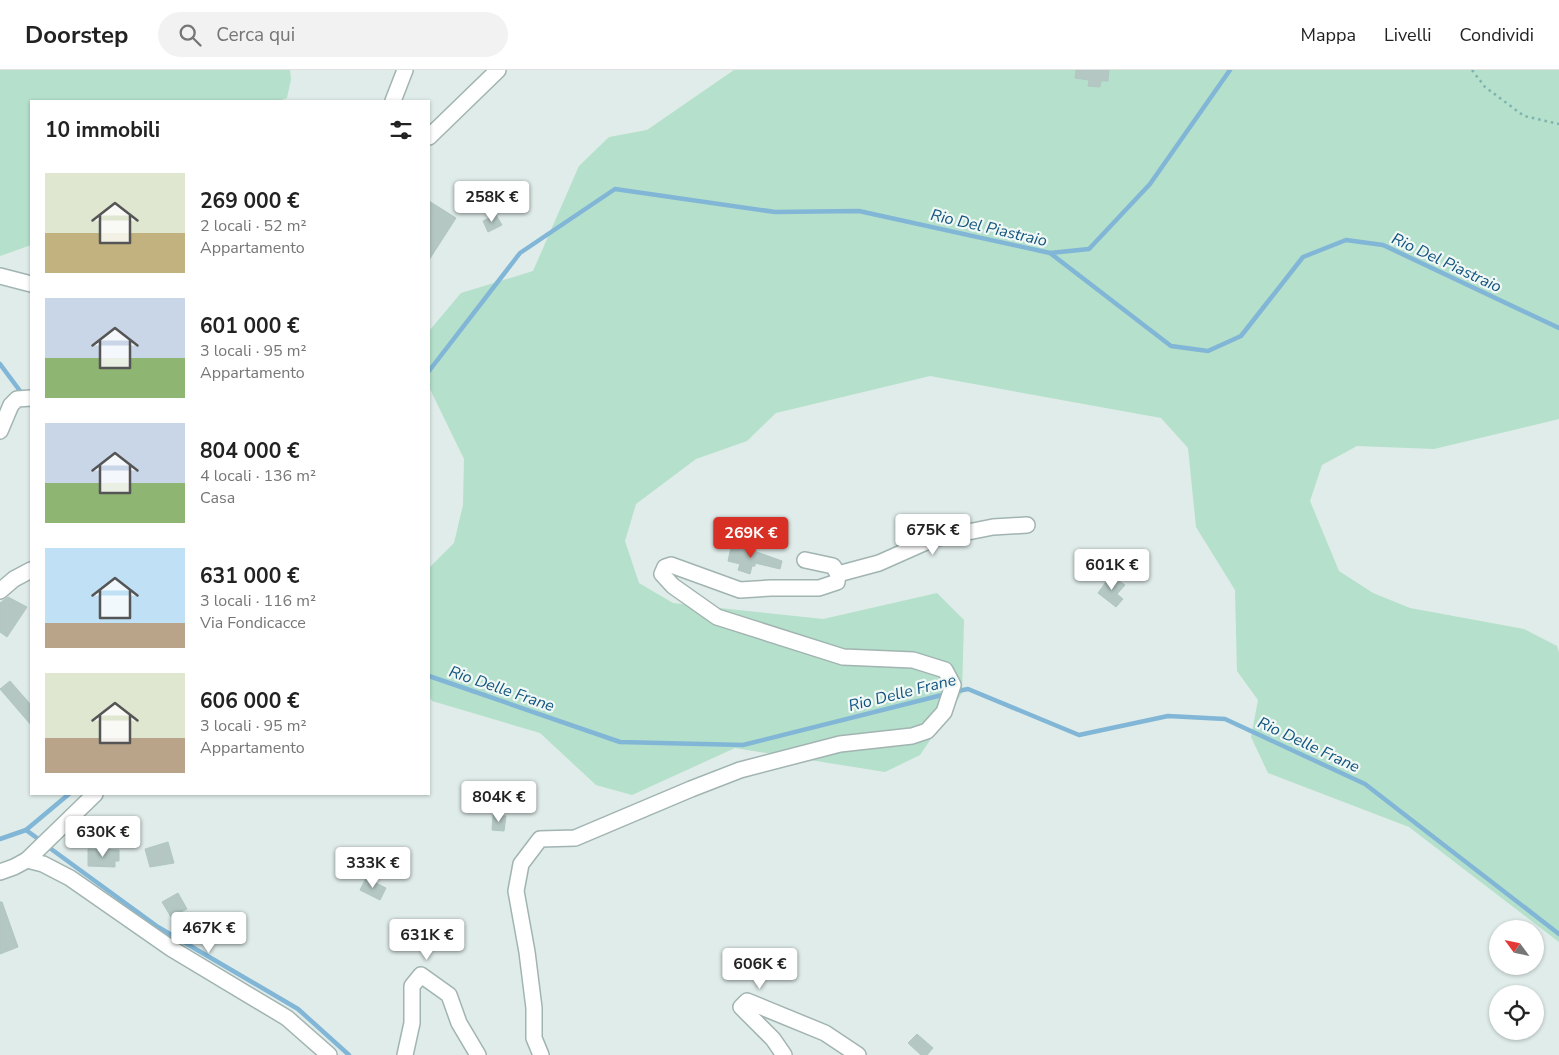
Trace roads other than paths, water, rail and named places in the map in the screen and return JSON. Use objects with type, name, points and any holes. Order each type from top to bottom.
[{"type":"street","points":[[393,100],[405,70]]},
{"type":"street","points":[[430,136],[498,70]]},
{"type":"street","points":[[0,276],[30,284]]},
{"type":"street","points":[[0,431],[11,405],[18,398],[30,398]]},
{"type":"street","points":[[838,574],[879,563],[933,539],[993,527],[1028,525]]},
{"type":"street","points":[[541,1055],[534,1038],[534,1008],[527,952],[516,891],[521,864],[540,839],[575,838],[740,770],[840,744],[912,736],[926,731],[944,712],[953,685],[945,670],[913,660],[842,658],[717,617],[673,586],[662,574],[665,568],[671,565],[740,590],[819,588],[837,582],[838,574],[833,566],[805,560]]},
{"type":"street","points":[[0,591],[14,579],[30,571]]},
{"type":"street","points":[[0,872],[27,860],[83,800]]},
{"type":"street","points":[[27,860],[43,864],[70,878],[172,949],[287,1018],[329,1055]]},
{"type":"street","points":[[405,1055],[412,1023],[412,986],[421,975],[449,995],[459,1023],[478,1055]]},
{"type":"street","points":[[784,1055],[773,1039],[740,1008],[747,1001],[825,1033],[858,1055]]},
{"type":"waterway","points":[[1050,253],[1089,249],[1150,184],[1230,70]]},
{"type":"waterway","name":"Rio Del Piastraio","points":[[430,370],[520,253],[615,189],[775,212],[859,211],[1050,253],[1171,346],[1208,351],[1241,336],[1303,257],[1346,240],[1383,245],[1559,328]]},
{"type":"waterway","points":[[0,364],[23,395]]},
{"type":"waterway","name":"Rio Delle Frane","points":[[430,676],[620,742],[743,745],[946,694]]},
{"type":"waterway","name":"Rio Delle Frane","points":[[953,692],[968,689],[1079,735],[1168,716],[1225,719],[1365,784],[1559,934]]},
{"type":"waterway","points":[[0,839],[26,830],[68,795]]},
{"type":"waterway","points":[[26,830],[41,841]]},
{"type":"waterway","points":[[47,846],[158,927],[298,1009],[349,1055]]}]
